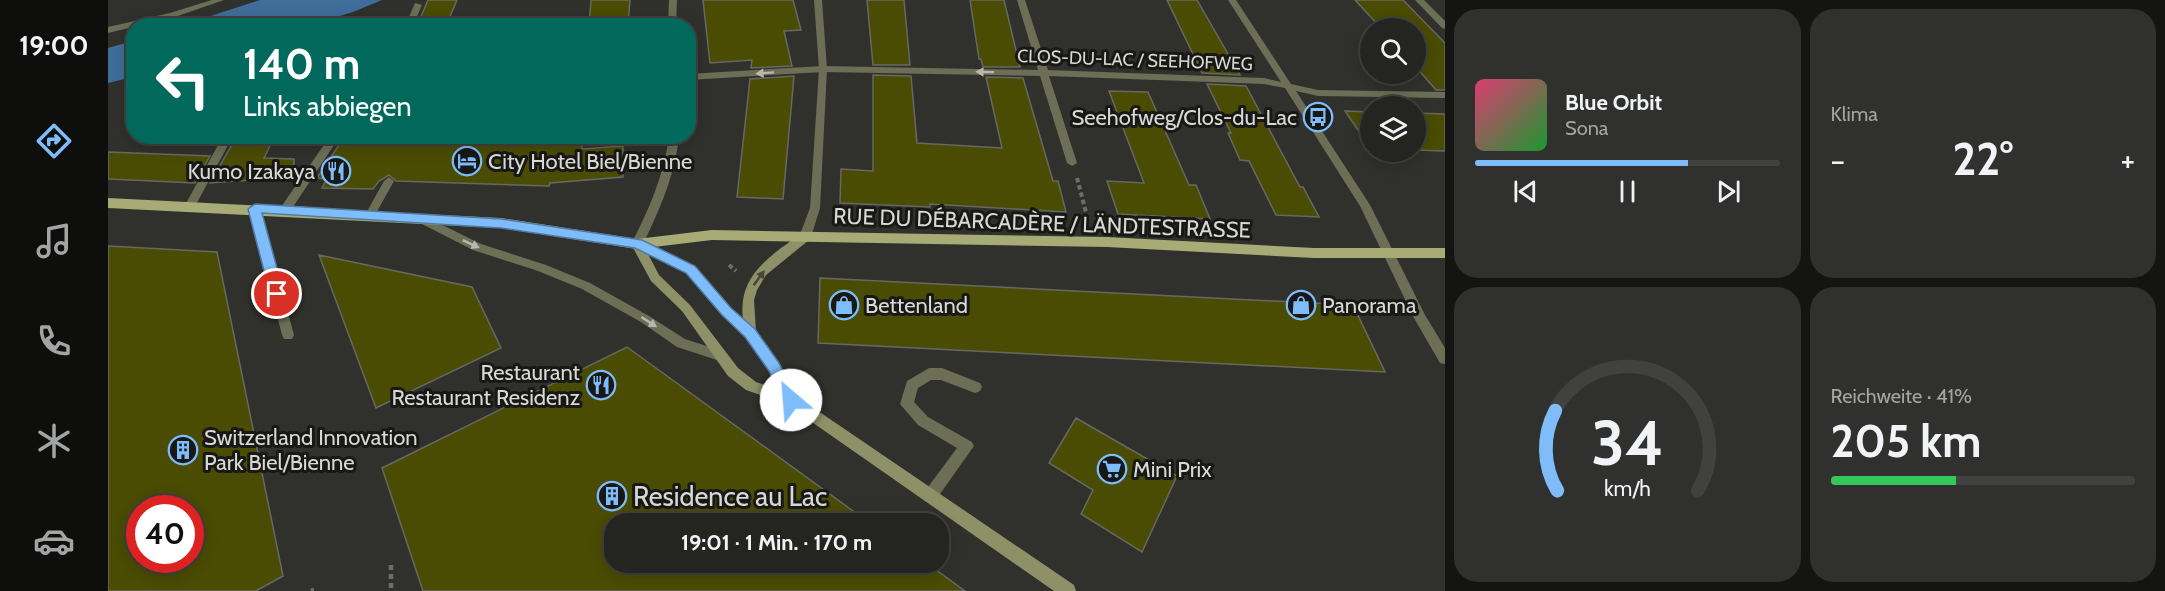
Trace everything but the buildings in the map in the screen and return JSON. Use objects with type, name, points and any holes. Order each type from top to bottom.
[{"type":"main road","name":"RUE DU DÉBARCADÈRE / LÄNDTESTRASSE","points":[[108,203],[285,210],[501,223],[637,244],[693,236],[805,237],[1095,242],[1314,254],[1445,253]]},
{"type":"street","points":[[159,18],[220,0]]},
{"type":"street","points":[[672,18],[673,0]]},
{"type":"street","points":[[750,333],[748,300],[755,282],[774,260],[805,237],[815,207],[823,69],[818,0]]},
{"type":"street","points":[[1021,0],[1072,163]]},
{"type":"street","points":[[1233,0],[1286,86],[1365,205],[1420,318],[1445,359]]},
{"type":"street","points":[[1419,0],[1445,26]]},
{"type":"street","points":[[412,18],[418,5]]},
{"type":"street","points":[[108,30],[126,26]]},
{"type":"street","name":"CLOS-DU-LAC / SEEHOFWEG","points":[[696,77],[823,69],[1043,73],[1264,81],[1318,93],[1445,95]]},
{"type":"street","points":[[189,207],[224,144]]},
{"type":"street","points":[[285,210],[330,144]]},
{"type":"street","points":[[637,244],[657,206],[673,144]]},
{"type":"street","points":[[370,215],[389,181]]},
{"type":"street","points":[[255,209],[288,335]]},
{"type":"street","points":[[419,218],[477,247],[542,268],[585,286],[645,318],[681,343],[720,356]]},
{"type":"street","points":[[637,244],[690,269],[726,312],[750,333],[774,367],[791,400]]},
{"type":"street","points":[[637,244],[655,278],[686,309],[733,372],[751,386],[791,400],[1068,591]]},
{"type":"street","points":[[930,496],[967,446],[923,421],[906,404],[912,385],[929,374],[942,374],[975,387]]},
{"type":"path","points":[[1072,163],[1088,220]]},
{"type":"path","points":[[391,566],[391,591]]},
{"type":"water","points":[[260,0],[382,0],[333,18],[205,18]]},
{"type":"water","points":[[126,43],[126,79],[108,83],[108,48]]},
{"type":"place","name":"Seehofweg/Clos-du-Lac","points":[[1318,117]]},
{"type":"place","name":"City Hotel Biel/Bienne","points":[[467,161]]},
{"type":"place","name":"Kumo Izakaya","points":[[336,171]]},
{"type":"place","name":"Bettenland","points":[[844,305]]},
{"type":"place","name":"Panorama","points":[[1301,305]]},
{"type":"place","name":"Restaurant Restaurant Residenz","points":[[601,385]]},
{"type":"place","name":"Switzerland Innovation Park Biel/Bienne","points":[[183,450]]},
{"type":"place","name":"Mini Prix","points":[[1112,469]]},
{"type":"place","name":"Residence au Lac","points":[[612,496]]},
{"type":"route","points":[[277,294],[255,209],[501,223],[637,244],[690,269],[726,312],[750,333],[774,367],[791,400]]}]
